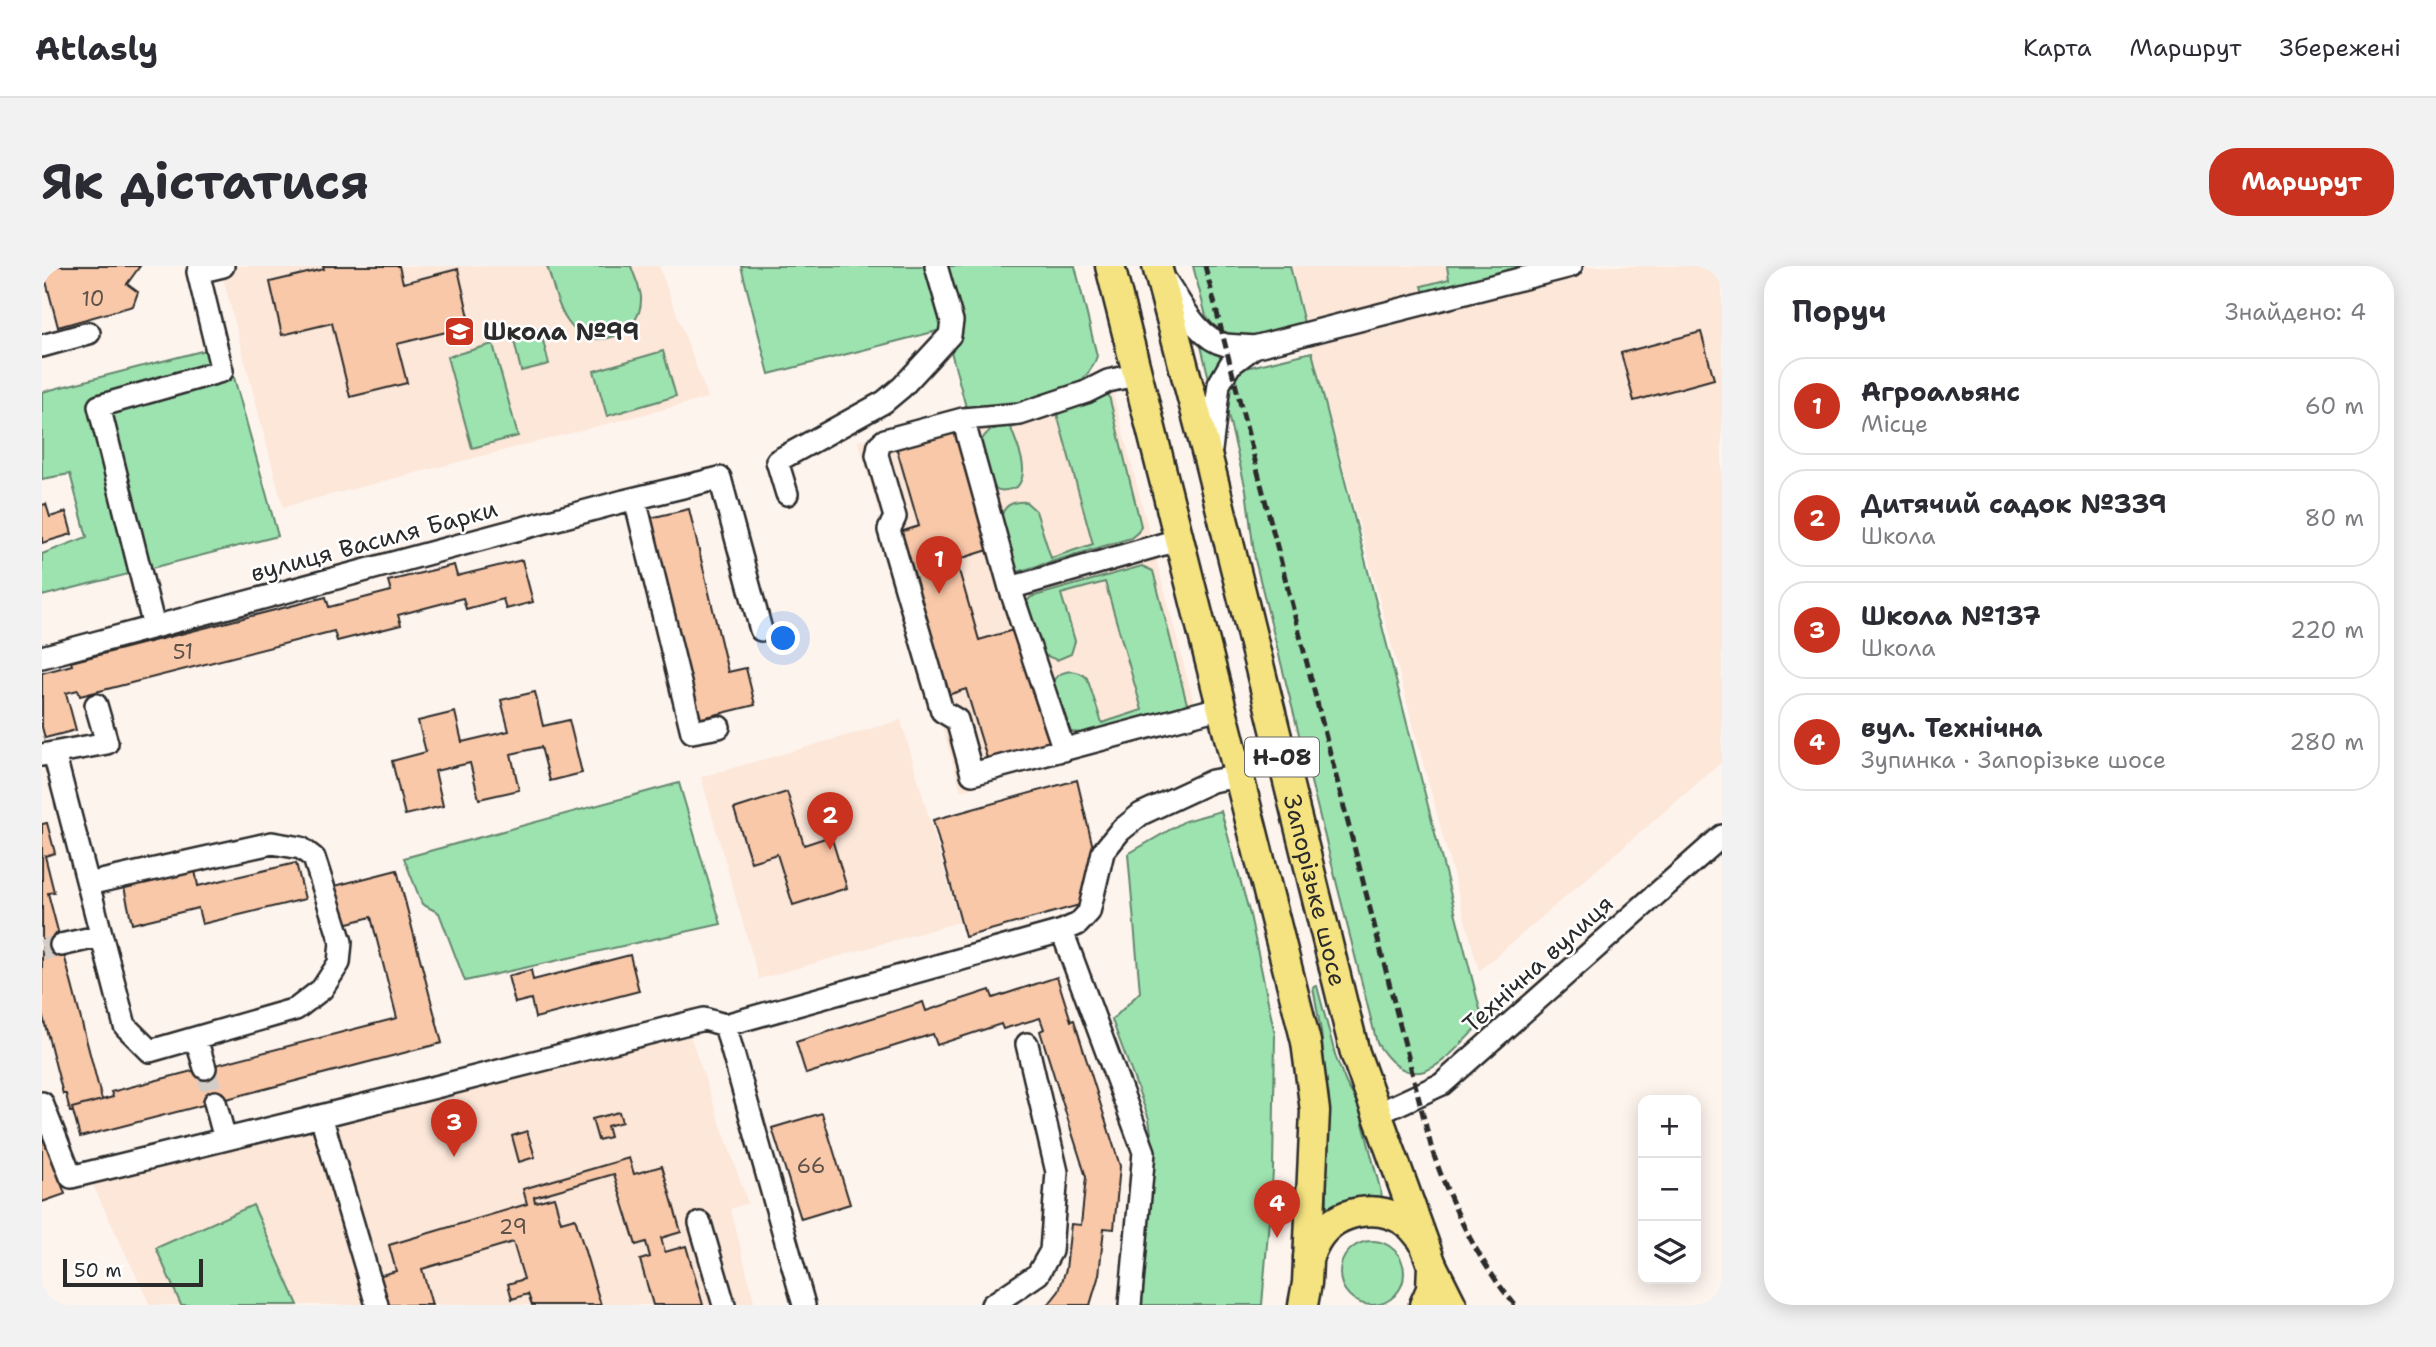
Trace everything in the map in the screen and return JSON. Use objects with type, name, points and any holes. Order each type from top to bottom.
[{"type":"main road","name":"Запорізьке шосе","points":[[1110,266],[1306,1042],[1315,1111],[1308,1288]]},
{"type":"main road","name":"Запорізьке шосе","points":[[1157,267],[1210,466],[1355,1053],[1428,1253],[1431,1289],[1424,1305]]},
{"type":"main road","name":"Н-08","points":[[1308,1288],[1318,1236],[1337,1219],[1360,1211],[1385,1212],[1407,1223],[1428,1253]]},
{"type":"main road","points":[[1428,1253],[1452,1305]]},
{"type":"street","points":[[155,627],[99,406],[222,371],[198,272],[223,266]]},
{"type":"street","points":[[787,494],[777,461],[884,402],[902,387],[950,335],[952,321],[936,266]]},
{"type":"street","points":[[1157,267],[1189,315],[1209,337],[1226,344],[1254,347],[1571,266]]},
{"type":"street","points":[[42,345],[89,333]]},
{"type":"street","points":[[1210,466],[1219,384],[1230,365],[1254,347]]},
{"type":"street","points":[[1139,374],[1108,381],[1086,392],[1020,414],[963,419],[885,440],[879,445],[877,455],[895,517],[889,530],[942,712],[957,720],[972,774],[1223,707]]},
{"type":"street","points":[[963,419],[1010,588],[1064,750]]},
{"type":"street","name":"вулиця Василя Барки","points":[[42,657],[720,478],[761,630]]},
{"type":"street","points":[[635,499],[692,732],[719,727]]},
{"type":"street","points":[[1010,588],[1181,539]]},
{"type":"street","points":[[88,884],[272,843],[301,848],[314,858],[341,942],[339,963],[322,989],[296,1009],[196,1039],[150,1051],[125,1026],[71,819],[48,754],[107,743],[96,705]]},
{"type":"street","points":[[42,1103],[71,1177],[704,1019],[725,1025],[1062,931],[1078,924],[1089,912],[1103,852],[1120,831],[1141,814],[1200,786],[1240,776]]},
{"type":"street","name":"Технічна вулиця","points":[[1377,1114],[1442,1084],[1722,836]]},
{"type":"street","points":[[1062,931],[1144,1152],[1130,1305]]},
{"type":"street","points":[[61,945],[101,936]]},
{"type":"street","points":[[725,1025],[804,1305]]},
{"type":"street","points":[[196,1039],[205,1068]]},
{"type":"street","points":[[992,1305],[1038,1274],[1051,1251],[1057,1172],[1027,1044]]},
{"type":"street","points":[[215,1102],[225,1139]]},
{"type":"street","points":[[321,1116],[377,1305]]},
{"type":"street","points":[[701,1223],[724,1305]]},
{"type":"shaded area","name":"Школа №99","points":[[220,266],[659,266],[708,398],[283,507]]},
{"type":"shaded area","points":[[1292,266],[1722,266],[1722,762],[1479,971],[1308,334]]},
{"type":"shaded area","points":[[1109,378],[1199,723],[961,791],[858,441],[967,411]]},
{"type":"shaded area","points":[[901,720],[959,922],[759,979],[701,777]]},
{"type":"shaded area","points":[[687,1027],[748,1203],[731,1209],[755,1305],[150,1305],[90,1179],[307,1124],[319,1135],[335,1130],[340,1116]]},
{"type":"green space","points":[[547,266],[631,266],[641,297],[634,322],[625,331],[601,339],[578,332],[561,309]]},
{"type":"green space","points":[[741,266],[1075,266],[1097,356],[1089,372],[1060,394],[1023,405],[967,411],[945,329],[769,374]]},
{"type":"green space","points":[[1193,266],[1290,266],[1304,323],[1240,339],[1225,335],[1206,316]]},
{"type":"green space","points":[[1447,266],[1532,266],[1424,293],[1422,286],[1449,279]]},
{"type":"green space","points":[[540,329],[549,364],[521,371],[513,336]]},
{"type":"green space","points":[[1199,338],[1219,351],[1221,359],[1210,383]]},
{"type":"green space","points":[[493,344],[518,436],[472,448],[447,357]]},
{"type":"green space","points":[[225,345],[278,536],[42,596],[42,554],[87,537],[70,474],[42,479],[42,392]]},
{"type":"green space","points":[[663,351],[676,396],[607,416],[594,371]]},
{"type":"green space","points":[[1312,352],[1483,1021],[1445,1059],[1432,1068],[1419,1072],[1405,1070],[1391,1061],[1377,1043],[1255,560],[1246,490],[1226,406],[1227,389],[1232,377],[1246,368]]},
{"type":"green space","points":[[1108,392],[1141,526],[1138,532],[1131,538],[1017,572],[1010,568],[1001,519],[1006,507],[1013,503],[1026,502],[1036,511],[1051,558],[1093,544],[1057,414],[1011,428],[1023,466],[1021,481],[1017,487],[1006,490],[995,488],[984,460],[982,439],[991,430]]},
{"type":"green space","points":[[1142,566],[1153,571],[1187,704],[1084,733],[1071,732],[1066,729],[1051,685],[1062,673],[1077,672],[1087,678],[1102,723],[1142,710],[1105,582],[1061,594],[1075,641],[1071,654],[1057,660],[1040,651],[1027,601],[1031,597]]},
{"type":"green space","points":[[679,783],[721,924],[465,981],[439,913],[422,904],[404,858]]},
{"type":"green space","points":[[1221,811],[1250,915],[1275,1035],[1273,1171],[1262,1305],[1141,1305],[1153,1148],[1149,1119],[1112,1020],[1140,992],[1128,854],[1185,821]]},
{"type":"green space","points":[[1317,986],[1336,1058],[1358,1104],[1383,1200],[1327,1214],[1327,1092],[1321,1031],[1313,987]]},
{"type":"green space","points":[[253,1205],[298,1305],[181,1305],[156,1248]]},
{"type":"green space","points":[[1372,1241],[1390,1247],[1398,1255],[1404,1273],[1398,1291],[1390,1299],[1372,1305],[1354,1299],[1346,1291],[1340,1273],[1346,1255],[1354,1247]]},
{"type":"building","points":[[42,266],[140,266],[127,284],[138,292],[133,306],[58,327]]},
{"type":"building","points":[[323,266],[399,266],[403,283],[458,269],[471,326],[397,344],[407,383],[350,397],[332,323],[282,335],[270,282],[324,269]]},
{"type":"building","points":[[1701,332],[1714,379],[1634,401],[1621,353]]},
{"type":"building","points":[[958,416],[998,547],[956,560],[979,640],[1020,628],[1059,760],[993,778],[966,689],[942,697],[894,534],[919,526],[893,436]]},
{"type":"building","points":[[46,504],[50,517],[66,512],[72,534],[42,543],[42,505]]},
{"type":"building","points":[[689,509],[728,672],[746,668],[755,705],[698,719],[650,518]]},
{"type":"building","points":[[522,560],[533,602],[506,609],[503,599],[466,609],[463,598],[398,615],[401,625],[337,641],[334,631],[80,696],[78,690],[66,693],[76,730],[45,738],[42,727],[42,673],[72,665],[71,662],[326,597],[329,607],[391,591],[388,581],[454,565],[457,576]]},
{"type":"building","points":[[535,692],[543,726],[569,720],[582,773],[550,781],[541,747],[511,754],[519,790],[479,799],[470,763],[435,771],[443,806],[405,815],[392,761],[426,752],[418,721],[455,712],[462,742],[509,731],[501,700]]},
{"type":"building","points":[[1077,780],[1094,852],[1083,904],[965,937],[933,820]]},
{"type":"building","points":[[787,792],[804,845],[831,836],[847,888],[793,905],[777,854],[751,862],[734,809]]},
{"type":"building","points":[[47,823],[55,853],[45,856],[54,892],[48,893],[102,1100],[72,1108],[73,1112],[70,1112],[66,1094],[63,1094],[42,1013],[42,824]]},
{"type":"building","points":[[296,863],[305,899],[202,924],[198,908],[132,924],[124,887],[195,870],[198,886]]},
{"type":"building","points":[[397,870],[442,1043],[80,1137],[72,1108],[113,1097],[111,1092],[397,1018],[371,917],[337,926],[327,888]]},
{"type":"building","points":[[630,955],[639,991],[535,1018],[531,999],[515,1003],[508,976],[531,970],[533,980]]},
{"type":"building","points":[[1057,977],[1071,1021],[1074,1020],[1120,1166],[1114,1229],[1104,1228],[1099,1275],[1090,1305],[1048,1305],[1059,1291],[1066,1269],[1071,1224],[1081,1225],[1086,1177],[1040,1031],[1044,1029],[1040,1018],[1003,1029],[1001,1024],[937,1045],[933,1034],[806,1074],[796,1042],[923,1002],[926,1011],[990,990],[993,998]]},
{"type":"building","points":[[619,1112],[622,1122],[607,1126],[610,1137],[598,1140],[592,1119]]},
{"type":"building","points":[[822,1113],[850,1204],[801,1219],[772,1128]]},
{"type":"building","points":[[42,1130],[65,1194],[42,1202]]},
{"type":"building","points":[[527,1131],[535,1157],[519,1162],[512,1136]]},
{"type":"building","points":[[629,1158],[634,1174],[662,1166],[681,1232],[661,1238],[665,1252],[686,1246],[703,1305],[653,1305],[640,1260],[650,1257],[646,1242],[636,1245],[614,1174],[534,1197],[535,1202],[554,1197],[561,1222],[575,1218],[601,1305],[532,1305],[528,1294],[512,1299],[508,1284],[524,1279],[513,1242],[422,1269],[432,1305],[387,1305],[378,1276],[396,1271],[389,1245],[527,1204],[523,1189]]},
{"type":"tunnel","points":[[42,950],[61,945]]},
{"type":"tunnel","points":[[205,1068],[215,1102]]},
{"type":"railway","points":[[1205,266],[1432,1150],[1466,1231],[1489,1270],[1515,1305]]},
{"type":"place","name":"Школа №99","points":[[460,332]]},
{"type":"place","name":"Агроальянс","points":[[939,594]]},
{"type":"place","name":"Дитячий садок №339","points":[[830,850]]},
{"type":"place","name":"Школа №137","points":[[454,1157]]},
{"type":"place","name":"вул. Технічна","points":[[1277,1238]]}]
